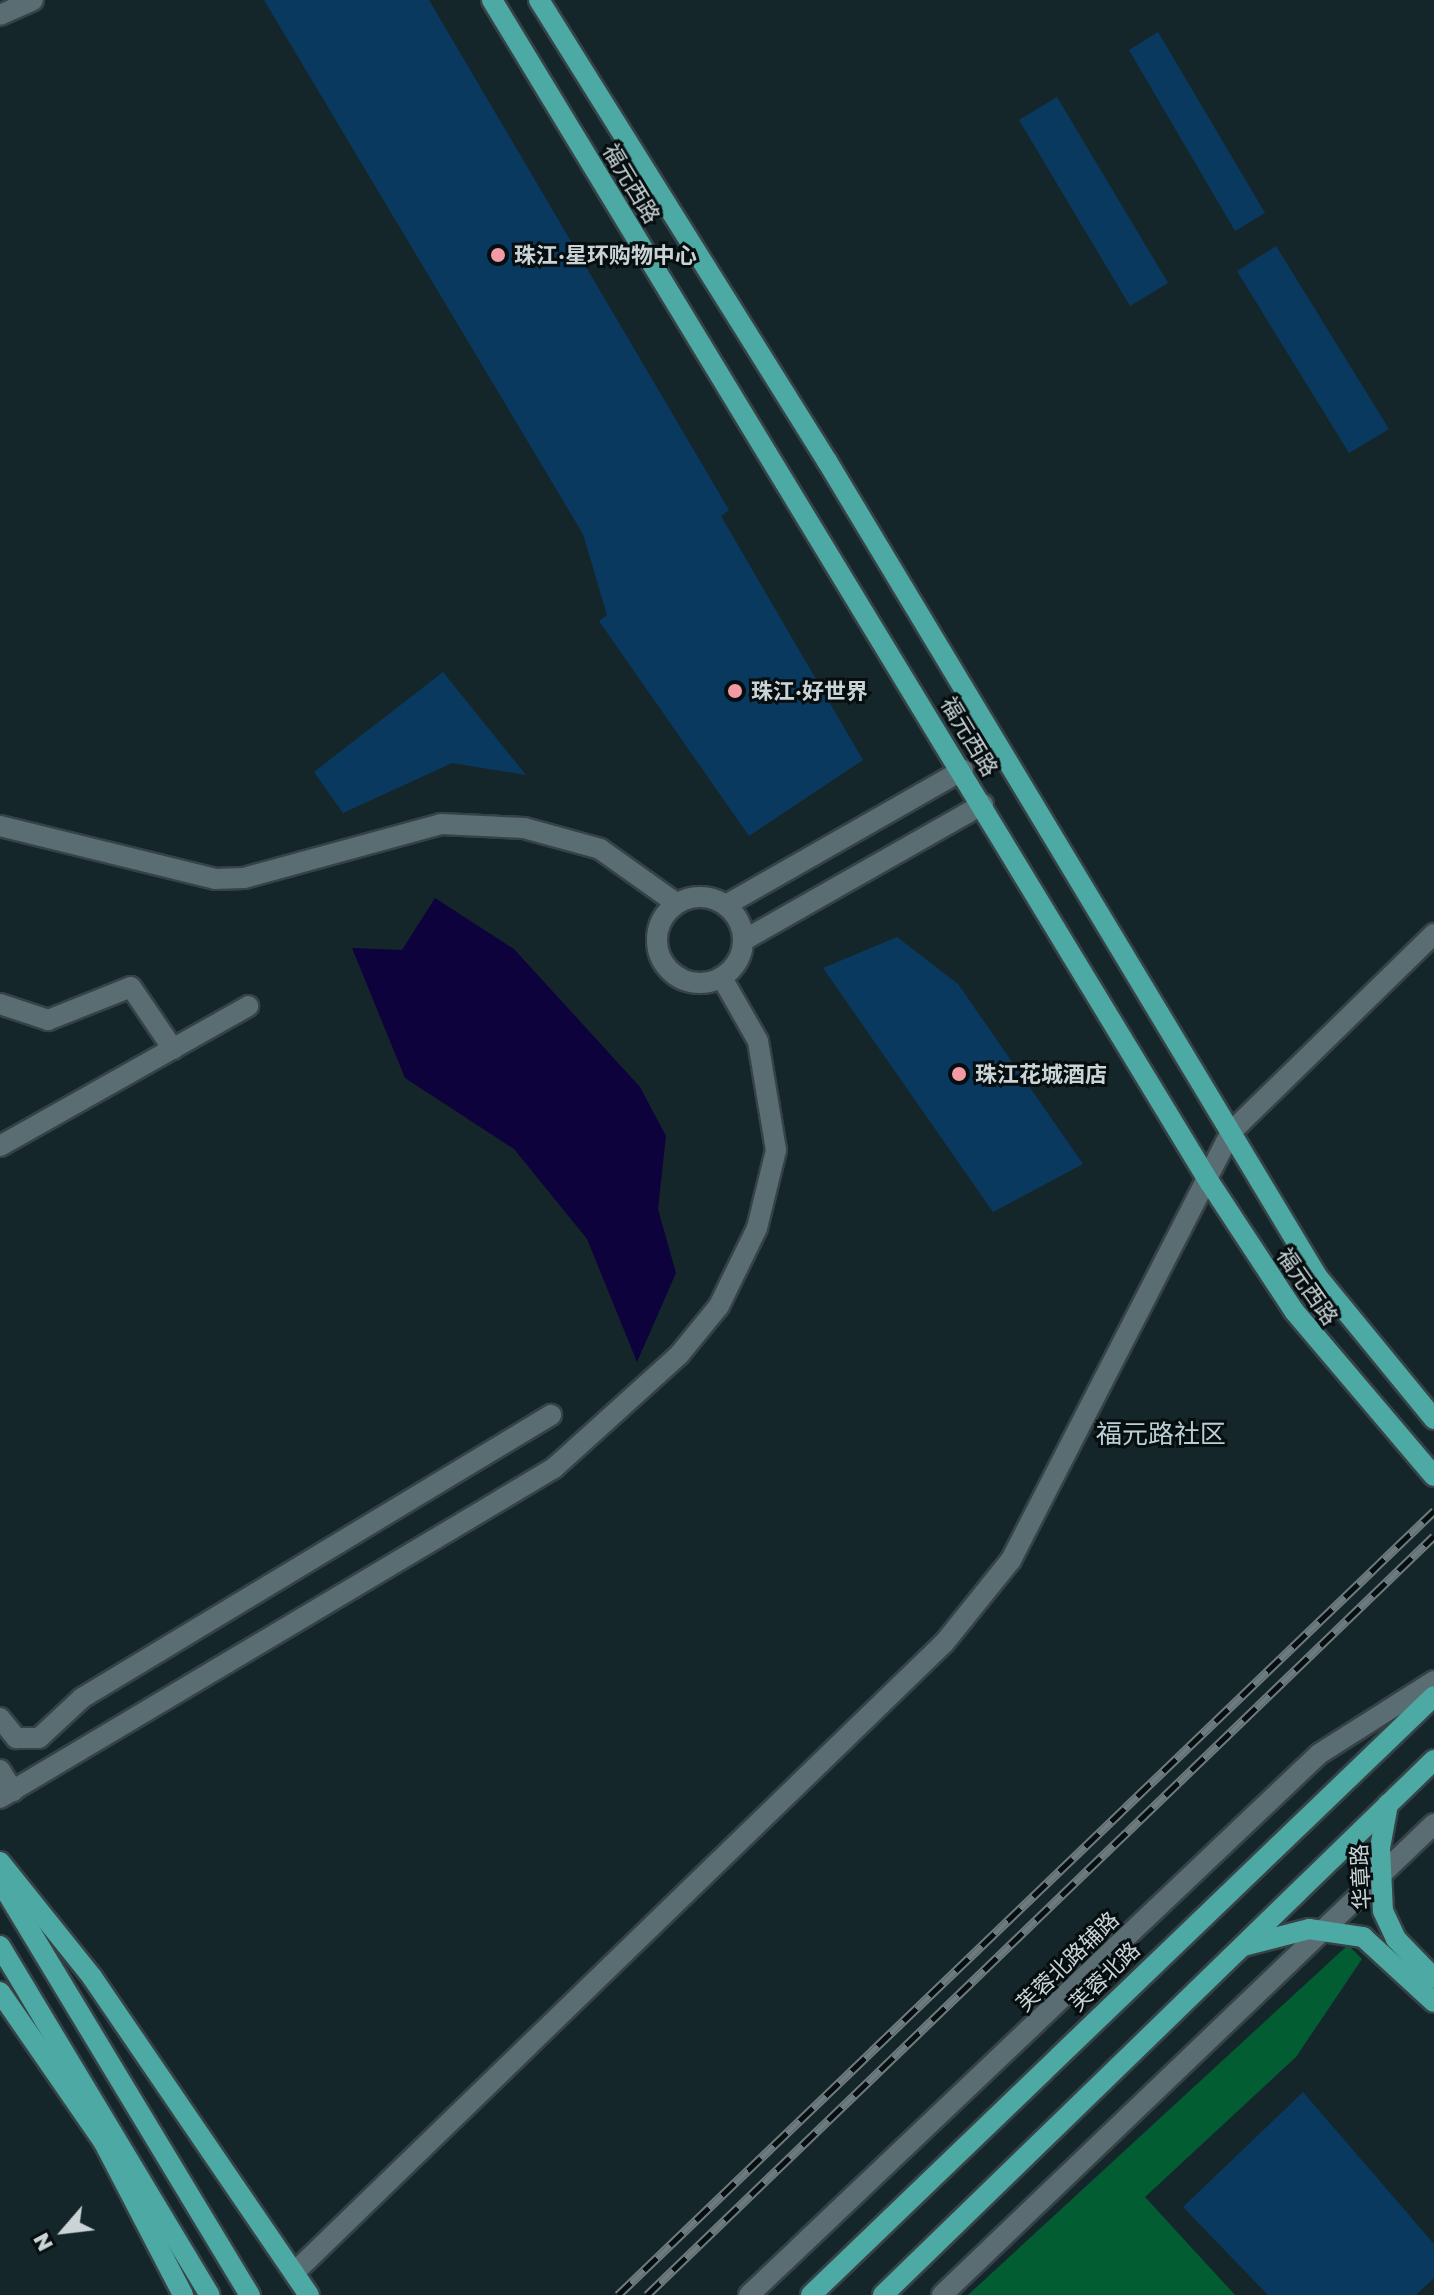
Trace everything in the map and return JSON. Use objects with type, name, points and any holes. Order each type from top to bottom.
[{"type":"main road","name":"福元西路","points":[[492,0],[963,770],[1210,1183],[1303,1323],[1434,1476]]},
{"type":"main road","name":"福元西路","points":[[539,0],[1317,1276],[1434,1419]]},
{"type":"main road","name":"芙蓉北路","points":[[811,2295],[1434,1696]]},
{"type":"main road","points":[[883,2295],[1434,1760]]},
{"type":"main road","name":"华章路","points":[[1388,1804],[1379,1876],[1387,1925],[1434,1978]]},
{"type":"main road","points":[[0,1862],[92,1977],[297,2270],[309,2295]]},
{"type":"main road","points":[[0,1881],[250,2295]]},
{"type":"main road","name":"华章路","points":[[1236,1949],[1297,1931],[1323,1931],[1374,1944],[1434,2002]]},
{"type":"main road","points":[[0,1946],[210,2295]]},
{"type":"main road","points":[[0,1992],[104,2143],[183,2295]]},
{"type":"street","points":[[0,15],[33,0]]},
{"type":"street","points":[[722,978],[690,982],[663,963],[658,930],[676,903],[693,897],[726,905],[963,770]]},
{"type":"street","points":[[722,978],[744,940],[983,804]]},
{"type":"street","points":[[0,826],[215,879],[244,878],[441,824],[524,828],[600,849],[676,903]]},
{"type":"street","points":[[726,905],[744,940]]},
{"type":"street","points":[[297,2270],[945,1642],[1011,1560],[1210,1183],[1231,1132],[1434,934]]},
{"type":"street","points":[[0,1770],[6,1794],[554,1468],[679,1355],[719,1306],[757,1228],[776,1150],[758,1041],[722,978]]},
{"type":"street","points":[[0,1004],[48,1020],[131,987],[173,1049]]},
{"type":"street","points":[[0,1146],[248,1006]]},
{"type":"street","points":[[0,1718],[16,1738],[39,1738],[82,1698],[551,1415]]},
{"type":"street","name":"芙蓉北路辅路","points":[[749,2295],[1319,1754],[1434,1681]]},
{"type":"street","points":[[942,2295],[1434,1824]]},
{"type":"green space","points":[[1348,1945],[1362,1959],[1296,2057],[1145,2197],[1235,2295],[968,2295]]},
{"type":"shaded area","points":[[435,898],[514,949],[640,1087],[666,1136],[658,1209],[676,1273],[637,1362],[587,1239],[514,1149],[405,1078],[352,948],[402,950]]},
{"type":"building","name":"珠江·星环购物中心","points":[[264,0],[429,0],[729,510],[721,516],[863,760],[749,836],[599,621],[607,615],[583,534]]},
{"type":"building","points":[[1158,32],[1265,213],[1235,231],[1129,50]]},
{"type":"building","points":[[1057,97],[1168,283],[1130,306],[1019,120]]},
{"type":"building","points":[[1276,246],[1389,429],[1349,453],[1237,271]]},
{"type":"building","points":[[443,672],[526,775],[452,763],[343,813],[314,772]]},
{"type":"building","name":"珠江花城酒店","points":[[897,937],[958,984],[1083,1164],[993,1212],[823,968]]},
{"type":"building","points":[[1303,2092],[1434,2244],[1434,2278],[1416,2295],[1268,2295],[1183,2207]]},
{"type":"railway","points":[[618,2295],[1434,1511]]},
{"type":"railway","points":[[647,2295],[1434,1536]]},
{"type":"place","name":"珠江·星环购物中心","points":[[498,255]]},
{"type":"place","name":"珠江·好世界","points":[[735,691]]},
{"type":"place","name":"珠江花城酒店","points":[[959,1074]]},
{"type":"district","name":"福元路社区","points":[[1161,1434]]}]
